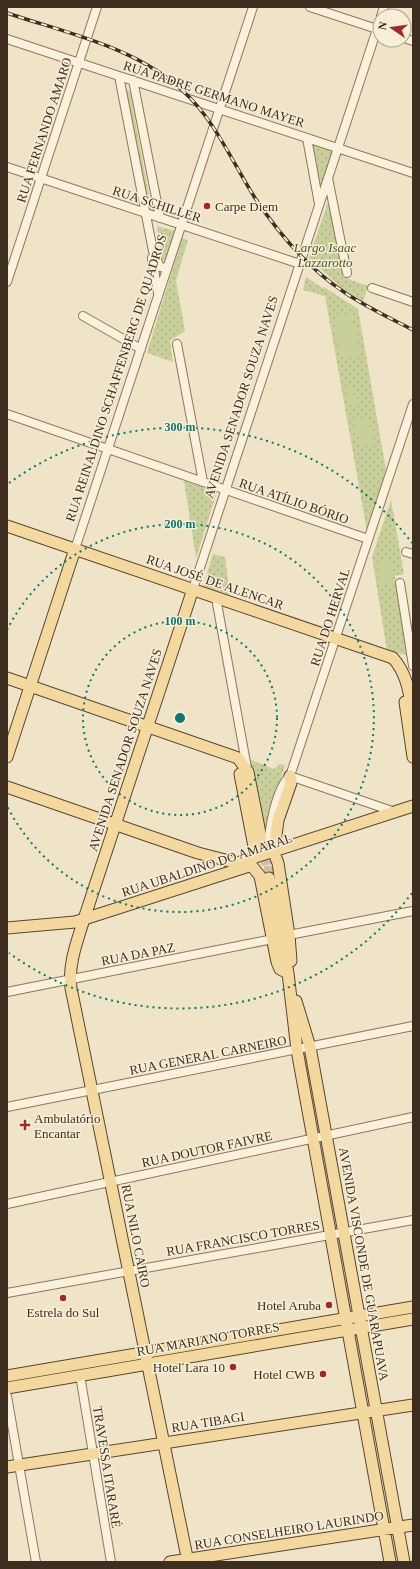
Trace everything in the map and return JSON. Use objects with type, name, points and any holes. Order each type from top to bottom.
[{"type":"main road","name":"RUA JOSÉ DE ALENCAR","points":[[7,526],[335,638],[396,662]]},
{"type":"main road","name":"RUA REINALDINO SCHAFFENBERG DE QUADROS","points":[[7,757],[75,549]]},
{"type":"main road","name":"AVENIDA SENADOR SOUZA NAVES","points":[[84,919],[193,589]]},
{"type":"main road","points":[[396,662],[407,682],[413,712]]},
{"type":"main road","points":[[396,662],[413,757]]},
{"type":"main road","points":[[7,678],[235,757],[243,762],[248,772],[265,837]]},
{"type":"main road","points":[[235,757],[238,763],[253,861],[260,876],[277,962],[280,968],[288,974],[291,958],[289,935],[278,863],[274,855],[278,820],[291,783],[290,776]]},
{"type":"main road","points":[[7,787],[198,853],[225,873]]},
{"type":"main road","name":"RUA UBALDINO DO AMARAL","points":[[274,855],[375,818],[413,806]]},
{"type":"main road","name":"RUA UBALDINO DO AMARAL","points":[[7,928],[70,923],[225,873],[253,861],[413,814]]},
{"type":"main road","name":"RUA UBALDINO DO AMARAL","points":[[198,853],[237,863],[253,861]]},
{"type":"main road","name":"AVENIDA VISCONDE DE GUARAPUAVA","points":[[269,878],[288,974],[296,1050],[390,1562]]},
{"type":"main road","name":"RUA NILO CAIRO","points":[[84,919],[73,956],[70,979],[188,1561]]},
{"type":"main road","name":"AVENIDA VISCONDE DE GUARAPUAVA","points":[[288,974],[310,1047],[404,1562]]},
{"type":"main road","points":[[320,1180],[338,1200]]},
{"type":"main road","points":[[339,1281],[348,1257]]},
{"type":"main road","name":"RUA MARIANO TORRES","points":[[7,1376],[413,1307]]},
{"type":"main road","name":"RUA MARIANO TORRES","points":[[7,1388],[413,1319]]},
{"type":"main road","points":[[204,1342],[224,1351]]},
{"type":"main road","points":[[356,1374],[372,1390]]},
{"type":"main road","name":"RUA TIBAGI","points":[[7,1467],[413,1405]]},
{"type":"main road","points":[[375,1480],[385,1461]]},
{"type":"main road","name":"RUA CONSELHEIRO LAURINDO","points":[[170,1562],[188,1561],[413,1525]]},
{"type":"street","name":"RUA FERNANDO AMARO","points":[[7,282],[97,7]]},
{"type":"street","name":"RUA REINALDINO SCHAFFENBERG DE QUADROS","points":[[75,549],[253,7]]},
{"type":"street","points":[[310,7],[372,27]]},
{"type":"street","name":"RUA PADRE GERMANO MAYER","points":[[7,39],[220,108],[413,173]]},
{"type":"street","name":"AVENIDA SENADOR SOUZA NAVES","points":[[193,589],[372,44]]},
{"type":"street","points":[[118,76],[144,213],[153,251],[160,267],[167,268]]},
{"type":"street","points":[[133,80],[160,218]]},
{"type":"street","points":[[307,138],[319,205]]},
{"type":"street","name":"RUA SCHILLER","points":[[7,168],[300,264]]},
{"type":"street","points":[[328,178],[347,274]]},
{"type":"street","points":[[153,251],[152,258],[158,294]]},
{"type":"street","points":[[372,288],[413,302]]},
{"type":"street","points":[[83,316],[141,349]]},
{"type":"street","points":[[176,344],[203,482]]},
{"type":"street","name":"RUA DO HERVAL","points":[[265,837],[284,780],[290,776],[413,404]]},
{"type":"street","name":"RUA ATÍLIO BÓRIO","points":[[7,414],[368,539]]},
{"type":"street","points":[[400,583],[413,666]]},
{"type":"street","points":[[216,598],[248,772]]},
{"type":"street","name":"RUA JOSÉ DE ALENCAR","points":[[396,662],[413,666]]},
{"type":"street","points":[[235,757],[243,748]]},
{"type":"street","points":[[290,776],[395,812]]},
{"type":"street","points":[[372,804],[375,812],[375,818]]},
{"type":"street","points":[[289,935],[413,911]]},
{"type":"street","name":"RUA DA PAZ","points":[[7,992],[273,939]]},
{"type":"street","name":"RUA GENERAL CARNEIRO","points":[[7,1107],[413,1026]]},
{"type":"street","name":"RUA DOUTOR FAIVRE","points":[[7,1204],[413,1117]]},
{"type":"street","name":"RUA FRANCISCO TORRES","points":[[7,1293],[413,1220]]},
{"type":"street","name":"TRAVESSA ITARARÉ","points":[[80,1375],[111,1562]]},
{"type":"street","points":[[7,1396],[36,1562]]},
{"type":"green space","points":[[126,89],[130,92],[150,201],[148,205],[124,90]]},
{"type":"green space","points":[[313,144],[333,151],[321,187]]},
{"type":"green space","name":"Largo Isaac Lazzarotto","points":[[329,199],[343,277],[368,286],[363,302],[338,285],[309,258]]},
{"type":"green space","points":[[157,226],[175,231],[167,262],[162,259]]},
{"type":"green space","points":[[182,238],[188,240],[176,281],[185,331],[170,341],[173,362],[147,353]]},
{"type":"green space","points":[[306,277],[358,309],[386,470],[367,531],[325,296],[303,290]]},
{"type":"green space","points":[[352,315],[359,354],[341,357],[334,319]]},
{"type":"green space","points":[[353,387],[356,403],[349,404],[346,389]]},
{"type":"green space","points":[[369,419],[373,444],[360,446],[355,421]]},
{"type":"green space","points":[[184,481],[217,492],[196,558]]},
{"type":"green space","points":[[391,500],[404,574],[395,576],[408,655],[387,651],[372,557]]},
{"type":"green space","points":[[213,554],[225,557],[230,595],[203,587]]},
{"type":"green space","points":[[391,560],[394,583],[381,585],[378,562]]},
{"type":"green space","points":[[249,759],[274,769],[280,764],[285,765],[263,838]]},
{"type":"tunnel","points":[[268,874],[269,837]]},
{"type":"tunnel","points":[[261,838],[269,878]]},
{"type":"railway","points":[[7,13],[100,43],[144,63],[164,76],[183,91],[205,115],[255,198],[295,250],[331,283],[378,312],[413,330]]},
{"type":"place","name":"Carpe Diem","points":[[207,206]]},
{"type":"place","name":"Ambulatório Encantar","points":[[25,1125]]},
{"type":"place","name":"Estrela do Sul","points":[[63,1298]]},
{"type":"place","name":"Hotel Aruba","points":[[329,1305]]},
{"type":"place","name":"Hotel Lara 10","points":[[233,1367]]},
{"type":"place","name":"Hotel CWB","points":[[323,1374]]}]
